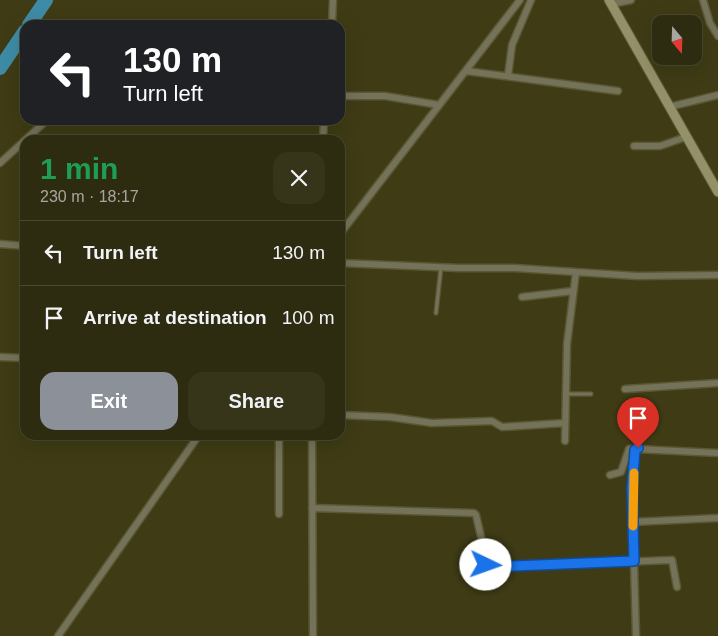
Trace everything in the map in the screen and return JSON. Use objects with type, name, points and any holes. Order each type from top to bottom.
[{"type":"street","points":[[332,20],[333,0]]},
{"type":"street","points":[[345,227],[520,0]]},
{"type":"street","points":[[508,76],[512,45],[531,0]]},
{"type":"street","points":[[631,0],[611,2],[718,192]]},
{"type":"street","points":[[702,0],[710,23],[718,36]]},
{"type":"street","points":[[466,71],[618,91]]},
{"type":"street","points":[[669,107],[718,95]]},
{"type":"street","points":[[345,96],[386,96],[439,105]]},
{"type":"street","points":[[31,135],[42,125]]},
{"type":"street","points":[[634,146],[660,146],[686,137]]},
{"type":"street","points":[[0,163],[20,145]]},
{"type":"street","points":[[0,244],[20,246]]},
{"type":"street","points":[[345,263],[514,268],[637,276],[718,275]]},
{"type":"street","points":[[564,441],[566,344],[576,272]]},
{"type":"street","points":[[522,297],[573,291]]},
{"type":"street","points":[[0,357],[20,358]]},
{"type":"street","points":[[625,389],[718,383]]},
{"type":"street","points":[[345,415],[390,417],[432,423],[492,421],[502,427],[565,423]]},
{"type":"street","points":[[58,636],[195,440]]},
{"type":"street","points":[[279,440],[279,514]]},
{"type":"street","points":[[312,440],[313,636]]},
{"type":"street","points":[[610,475],[621,472],[629,449],[718,453]]},
{"type":"street","points":[[636,449],[632,488],[636,636]]},
{"type":"street","points":[[312,508],[474,513],[486,565],[490,567],[672,560],[677,587]]},
{"type":"street","points":[[633,522],[718,518]]},
{"type":"lane","points":[[436,313],[441,267]]},
{"type":"lane","points":[[565,394],[592,394]]},
{"type":"waterway","points":[[32,20],[46,0]]},
{"type":"waterway","points":[[0,68],[20,38]]},
{"type":"slow traffic","points":[[633,526],[632,488],[634,473]]},
{"type":"route","points":[[486,565],[490,567],[634,561],[632,488],[635,450],[638,448]]}]
